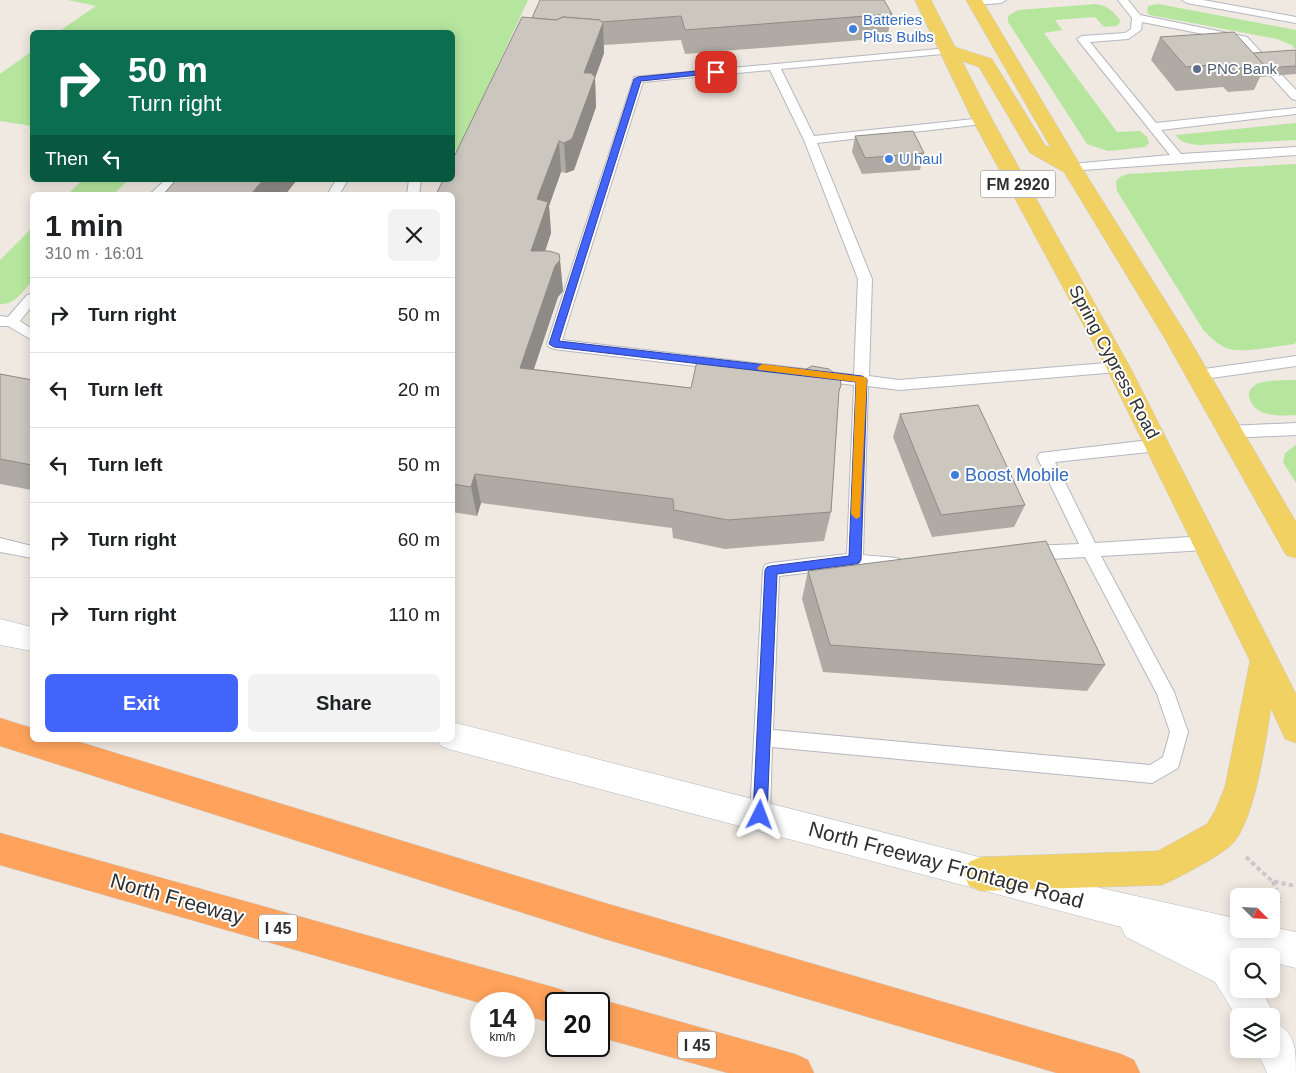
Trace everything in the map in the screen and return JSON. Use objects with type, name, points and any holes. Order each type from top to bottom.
[{"type":"highway","points":[[0,732],[30,741]]},
{"type":"highway","points":[[32,742],[604,921],[1120,1073]]},
{"type":"highway","name":"North Freeway","points":[[0,849],[545,1003]]},
{"type":"highway","name":"I 45","points":[[610,1021],[795,1073]]},
{"type":"main road","name":"Spring Cypress Road","points":[[923,0],[983,121],[1118,367],[1158,445],[1265,660],[1296,729]]},
{"type":"main road","name":"FM 2920","points":[[972,1],[1176,337],[1296,547]]},
{"type":"main road","points":[[949,51],[986,63],[1037,149],[1072,168]]},
{"type":"main road","points":[[0,632],[30,639]]},
{"type":"main road","points":[[981,874],[1162,868],[1219,835],[1228,821],[1241,787],[1265,660]]},
{"type":"main road","name":"North Freeway Frontage Road","points":[[455,737],[1096,904],[1296,950]]},
{"type":"main road","points":[[1096,904],[1228,969],[1230,972]]},
{"type":"main road","points":[[1280,1054],[1286,1073]]},
{"type":"lane","points":[[972,1],[1001,0]]},
{"type":"lane","points":[[1124,0],[1137,18],[1136,30],[1128,36],[1082,39],[1178,158]]},
{"type":"lane","points":[[1187,0],[1219,3],[1296,20]]},
{"type":"lane","points":[[1137,18],[1165,22],[1243,39],[1296,97]]},
{"type":"lane","points":[[949,51],[638,79],[554,344],[862,379],[899,385],[1118,367]]},
{"type":"lane","points":[[774,66],[810,140],[865,279],[855,560]]},
{"type":"lane","points":[[1153,127],[1296,111]]},
{"type":"lane","points":[[810,140],[983,121]]},
{"type":"lane","points":[[1072,168],[1178,158],[1296,151]]},
{"type":"lane","points":[[159,192],[170,182]]},
{"type":"lane","points":[[30,300],[5,322],[30,334]]},
{"type":"lane","points":[[1197,375],[1296,361]]},
{"type":"lane","points":[[1229,432],[1296,429]]},
{"type":"lane","points":[[764,738],[1152,774],[1171,762],[1178,732],[1165,692],[1089,548],[1045,457],[1158,445]]},
{"type":"lane","points":[[1011,555],[1089,548],[1206,543]]},
{"type":"lane","points":[[0,544],[30,552]]},
{"type":"lane","points":[[760,815],[771,570],[855,560],[885,565],[914,563]]},
{"type":"path","points":[[1240,851],[1272,881],[1275,888]]},
{"type":"path","points":[[1272,881],[1295,886]]},
{"type":"green space","points":[[68,0],[528,0],[458,151],[455,150],[455,30],[61,30],[96,6]]},
{"type":"green space","points":[[1096,4],[1104,6],[1112,12],[1120,20],[1119,24],[1104,27],[1095,17],[1055,20],[1062,30],[1044,33],[1117,132],[1140,131],[1147,137],[1149,143],[1145,147],[1108,151],[1087,144],[1008,22],[1008,16],[1018,10]]},
{"type":"green space","points":[[1158,4],[1296,30],[1296,50],[1292,45],[1277,39],[1150,15],[1147,12],[1148,6]]},
{"type":"green space","points":[[30,52],[30,126],[0,121],[0,74]]},
{"type":"green space","points":[[1296,123],[1296,140],[1198,145],[1189,144],[1176,135]]},
{"type":"green space","points":[[1296,164],[1296,342],[1294,344],[1250,350],[1226,348],[1204,331],[1117,191],[1116,181],[1128,174]]},
{"type":"green space","points":[[80,182],[126,182],[116,192],[70,192]]},
{"type":"green space","points":[[30,230],[30,283],[14,300],[5,304],[0,304],[0,260]]},
{"type":"green space","points":[[1296,380],[1296,415],[1282,416],[1261,412],[1252,403],[1249,396],[1252,388],[1261,382]]},
{"type":"green space","points":[[1296,445],[1296,483],[1283,462],[1285,453]]},
{"type":"building","points":[[540,0],[884,0],[892,14],[685,30],[681,16],[602,22],[600,20],[563,17],[556,20],[532,18]]},
{"type":"building","points":[[522,17],[556,20],[563,17],[600,20],[603,23],[584,73],[591,73],[595,77],[572,139],[564,143],[559,141],[537,199],[548,202],[531,251],[549,251],[559,254],[560,260],[555,266],[520,368],[691,388],[697,361],[799,373],[812,366],[829,369],[840,378],[841,385],[839,391],[831,512],[728,520],[674,510],[673,499],[475,474],[471,487],[455,484],[455,192],[437,192],[442,182],[455,182],[455,155]]},
{"type":"building","points":[[1234,32],[1265,66],[1239,68],[1234,63],[1186,67],[1160,37]]},
{"type":"building","points":[[1295,50],[1296,66],[1264,68],[1265,66],[1253,53]]},
{"type":"building","points":[[913,131],[924,153],[865,158],[855,136]]},
{"type":"building","points":[[174,182],[261,182],[253,192],[166,192]]},
{"type":"building","points":[[0,374],[30,380],[30,465],[0,459]]},
{"type":"building","points":[[978,405],[1025,505],[941,515],[900,414]]},
{"type":"building","points":[[1046,541],[1105,665],[830,645],[808,571]]},
{"type":"slow traffic","points":[[762,368],[862,379],[856,514]]},
{"type":"place","name":"Batteries Plus Bulbs","points":[[853,29]]},
{"type":"place","name":"PNC Bank","points":[[1197,69]]},
{"type":"place","name":"U haul","points":[[889,159]]},
{"type":"place","name":"Boost Mobile","points":[[955,475]]},
{"type":"route","points":[[716,72],[638,79],[554,344],[862,379],[855,560],[771,570],[760,815]]}]
